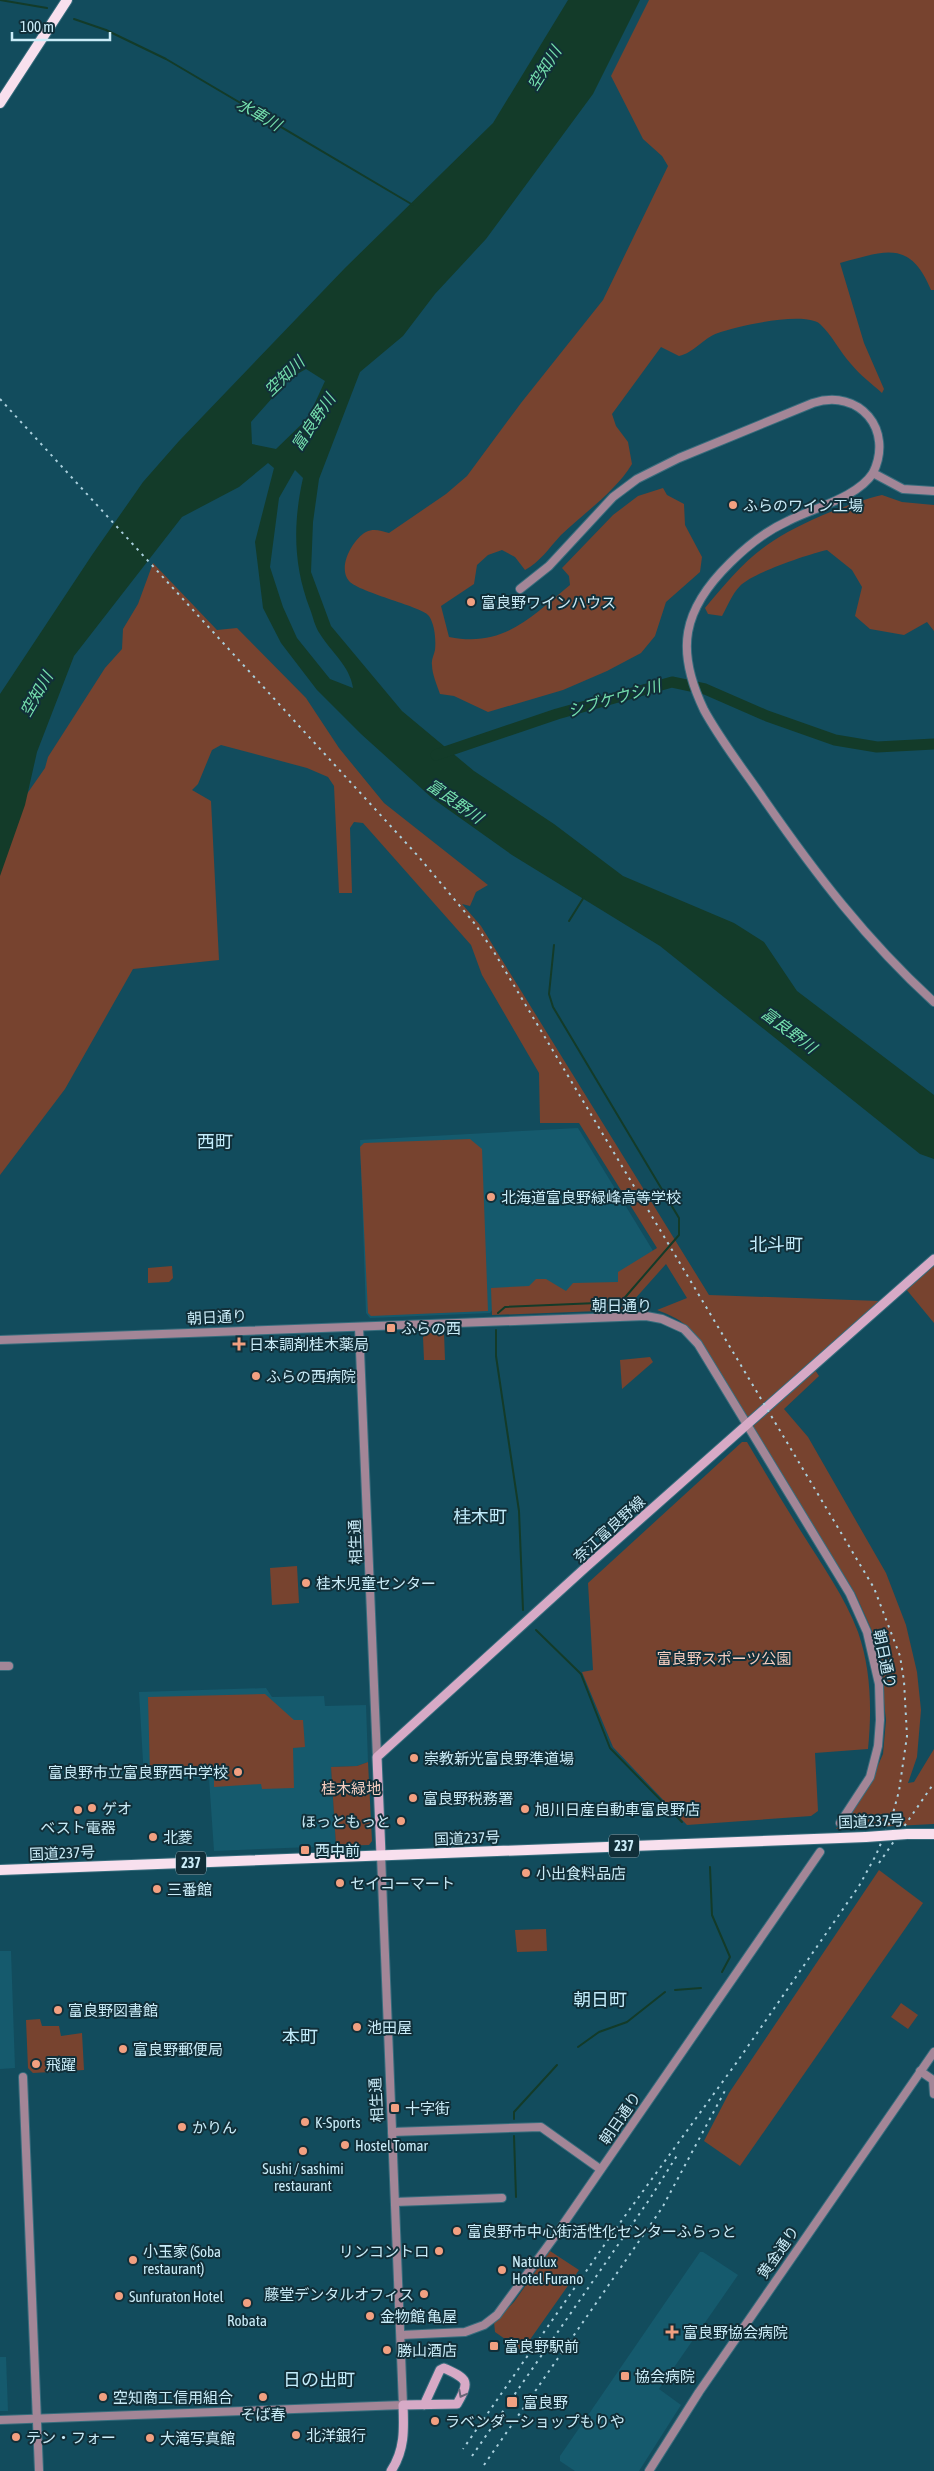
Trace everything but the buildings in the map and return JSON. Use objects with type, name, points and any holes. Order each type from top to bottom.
[{"type":"highway","points":[[0,103],[67,0]]},
{"type":"highway","name":"国道237号","points":[[0,1870],[934,1834]]},
{"type":"main road","name":"奈江富良野線","points":[[377,1757],[934,1260]]},
{"type":"main road","points":[[377,1757],[381,1855]]},
{"type":"main road","points":[[391,2471],[402,2452],[404,2443],[403,2405],[424,2405],[457,2404],[466,2388],[466,2382],[463,2377],[444,2368],[440,2370],[424,2405]]},
{"type":"street","points":[[520,589],[549,566],[613,497],[637,479],[679,458],[813,403],[828,399],[843,400],[858,407],[870,418],[877,431],[880,448],[880,457],[873,474],[854,491],[775,528],[756,540],[725,568],[705,590],[692,613],[687,641],[688,662],[692,683],[704,710],[832,895],[877,947],[934,1002]]},
{"type":"street","points":[[873,474],[903,489],[934,491]]},
{"type":"street","name":"朝日通り","points":[[0,1340],[646,1316],[662,1319],[684,1329],[698,1344],[748,1425],[850,1594],[867,1632],[879,1684],[880,1720],[878,1746],[870,1778],[840,1823]]},
{"type":"street","name":"相生通","points":[[359,1327],[377,1757]]},
{"type":"street","points":[[0,1666],[9,1666]]},
{"type":"street","name":"朝日通り","points":[[401,2335],[465,2332],[484,2325],[497,2315],[555,2236],[820,1852]]},
{"type":"street","name":"相生通","points":[[381,1855],[403,2405]]},
{"type":"street","name":"黄金通り","points":[[649,2471],[699,2392],[934,2052]]},
{"type":"street","points":[[920,2071],[933,2080],[934,2094]]},
{"type":"street","points":[[23,2077],[39,2471]]},
{"type":"street","points":[[392,2132],[541,2127],[600,2169]]},
{"type":"street","points":[[395,2202],[502,2198]]},
{"type":"street","points":[[0,2420],[403,2405]]},
{"type":"shaded area","name":"北海道富良野緑峰高等学校","points":[[578,1128],[655,1254],[624,1293],[502,1297],[490,1313],[370,1318],[366,1313],[360,1140]]},
{"type":"shaded area","name":"富良野市立富良野西中学校","points":[[266,1688],[272,1697],[324,1696],[325,1706],[366,1705],[368,1762],[357,1766],[331,1767],[336,1846],[214,1851],[209,1778],[144,1779],[139,1692]]},
{"type":"shaded area","points":[[0,1951],[11,1951],[15,2068],[0,2069]]},
{"type":"shaded area","name":"富良野協会病院","points":[[700,2252],[703,2252],[738,2275],[659,2389],[681,2405],[639,2471],[575,2471],[560,2461],[560,2456]]},
{"type":"shaded area","points":[[0,2357],[6,2357],[8,2411],[0,2411]]},
{"type":"green space","points":[[649,0],[934,0],[934,290],[931,290],[923,274],[914,263],[905,256],[883,253],[840,263],[864,343],[884,389],[882,393],[862,376],[824,328],[812,320],[786,319],[727,330],[713,335],[689,352],[679,356],[661,347],[612,414],[616,426],[628,442],[632,464],[617,484],[561,535],[540,559],[530,567],[525,570],[515,557],[502,550],[488,555],[477,565],[474,584],[441,606],[449,637],[486,638],[516,627],[570,585],[569,576],[562,568],[613,515],[638,496],[663,488],[667,495],[684,504],[685,525],[702,557],[700,572],[666,602],[655,636],[641,653],[607,671],[563,690],[488,712],[454,696],[440,694],[432,668],[435,637],[433,624],[429,616],[416,608],[355,586],[346,575],[346,561],[356,541],[366,532],[375,530],[389,533],[446,494],[467,476],[521,403],[603,300],[668,166],[662,156],[643,139],[611,76]]},
{"type":"green space","points":[[882,495],[902,502],[934,505],[934,631],[927,622],[904,635],[870,629],[855,616],[862,587],[852,570],[827,550],[756,575],[737,589],[722,616],[708,614],[705,608],[728,581],[754,555],[773,541],[826,514]]},
{"type":"green space","points":[[153,563],[217,630],[237,628],[306,698],[339,748],[384,803],[488,885],[476,892],[470,906],[462,904],[481,926],[709,1295],[880,1301],[747,1419],[712,1358],[695,1336],[680,1321],[657,1310],[687,1298],[666,1264],[625,1310],[492,1315],[491,1288],[529,1286],[536,1279],[546,1279],[566,1291],[573,1283],[618,1282],[618,1272],[657,1248],[579,1123],[540,1123],[539,1073],[482,975],[471,945],[363,823],[354,822],[350,828],[352,893],[339,893],[334,786],[328,777],[307,768],[221,745],[212,750],[198,784],[192,790],[211,801],[219,960],[133,969],[65,1089],[0,1175],[0,866],[22,801],[45,768],[48,757],[105,668],[122,649],[123,629],[138,604]]},
{"type":"green space","points":[[470,1139],[482,1149],[488,1311],[371,1316],[368,1313],[360,1147],[364,1143]]},
{"type":"green space","points":[[934,1265],[934,1323],[906,1289]]},
{"type":"green space","points":[[172,1266],[173,1278],[169,1282],[148,1283],[148,1268]]},
{"type":"green space","points":[[444,1332],[445,1360],[424,1360],[423,1337],[427,1333]]},
{"type":"green space","points":[[650,1357],[653,1362],[622,1389],[620,1360]]},
{"type":"green space","points":[[815,1370],[819,1376],[784,1409],[808,1437],[886,1573],[906,1625],[917,1672],[921,1710],[917,1757],[908,1783],[914,1782],[934,1749],[934,1824],[836,1829],[872,1779],[883,1754],[886,1720],[877,1642],[855,1593],[752,1427]]},
{"type":"green space","name":"富良野スポーツ公園","points":[[742,1442],[747,1442],[833,1581],[853,1619],[866,1660],[868,1675],[870,1719],[868,1749],[815,1753],[818,1811],[811,1816],[687,1825],[613,1747],[582,1672],[593,1670],[588,1583]]},
{"type":"green space","points":[[297,1566],[299,1603],[272,1605],[270,1568]]},
{"type":"green space","points":[[265,1694],[294,1720],[303,1720],[305,1747],[293,1748],[294,1788],[262,1789],[261,1784],[214,1787],[214,1774],[150,1775],[148,1697]]},
{"type":"green space","name":"桂木緑地","points":[[368,1762],[372,1841],[369,1845],[336,1846],[331,1767],[357,1766]]},
{"type":"green space","points":[[879,1870],[923,1903],[740,2166],[704,2141],[729,2093]]},
{"type":"green space","points":[[546,1929],[547,1951],[517,1952],[515,1930]]},
{"type":"green space","points":[[901,2003],[918,2015],[908,2029],[891,2017]]},
{"type":"green space","points":[[40,2019],[42,2026],[59,2026],[61,2036],[82,2033],[84,2070],[33,2073],[28,2068],[26,2020]]},
{"type":"green space","points":[[550,2251],[579,2270],[522,2351],[495,2332],[494,2322],[514,2302]]},
{"type":"water","points":[[568,0],[640,0],[593,94],[486,239],[435,294],[403,336],[360,372],[319,479],[313,522],[311,572],[331,626],[402,711],[474,771],[554,824],[623,876],[734,923],[764,942],[797,991],[934,1095],[934,1159],[920,1154],[660,946],[512,855],[432,798],[361,734],[317,690],[281,643],[263,608],[255,542],[274,468],[268,463],[239,487],[182,517],[74,656],[37,752],[25,805],[0,876],[0,694],[143,482],[179,441],[345,268],[493,123]],"holes":[[[306,369],[325,381],[308,418],[276,449],[252,444],[251,422],[290,378]],[[295,470],[303,478],[297,511],[296,544],[304,593],[318,631],[344,666],[353,688],[330,679],[297,638],[283,607],[270,567],[279,498]]]},
{"type":"waterway","name":"水車川","points":[[0,0],[47,8]]},
{"type":"waterway","name":"水車川","points":[[74,19],[106,30],[166,59],[413,205]]},
{"type":"waterway","name":"シブケウシ川","points":[[436,755],[557,714],[672,682],[705,689],[767,716],[835,740],[877,747],[934,744]]},
{"type":"waterway","points":[[569,921],[584,897]]},
{"type":"waterway","points":[[498,1313],[505,1307],[621,1302],[679,1235],[679,1218],[553,1007],[549,994],[554,945]]},
{"type":"waterway","points":[[496,1330],[496,1356],[519,1511],[523,1610]]},
{"type":"waterway","points":[[536,1630],[581,1674],[610,1748],[682,1822]]},
{"type":"waterway","points":[[710,1867],[712,1915],[730,1957],[722,1972]]},
{"type":"waterway","points":[[675,1990],[701,1988]]},
{"type":"waterway","points":[[578,2047],[599,2032],[627,2022],[665,1992]]},
{"type":"waterway","points":[[514,2119],[514,2112],[557,2065]]},
{"type":"waterway","points":[[514,2136],[516,2197]]},
{"type":"railway","points":[[0,399],[418,856],[475,924],[494,952],[874,1588],[900,1656],[904,1681],[907,1736],[899,1791],[892,1817],[876,1855],[859,1886],[737,2062],[614,2231],[463,2449]]},
{"type":"railway","points":[[879,1863],[934,1783]]},
{"type":"railway","points":[[484,2465],[662,2208],[727,2087]]},
{"type":"railway","points":[[472,2456],[649,2200],[678,2154]]},
{"type":"place","name":"ふらのワイン工場","points":[[733,505]]},
{"type":"place","name":"富良野ワインハウス","points":[[471,602]]},
{"type":"place","name":"北海道富良野緑峰高等学校","points":[[491,1197]]},
{"type":"place","name":"ふらの西","points":[[391,1328]]},
{"type":"place","name":"日本調剤桂木薬局","points":[[239,1344]]},
{"type":"place","name":"ふらの西病院","points":[[256,1376]]},
{"type":"place","name":"桂木児童センター","points":[[306,1583]]},
{"type":"place","name":"崇教新光富良野準道場","points":[[414,1758]]},
{"type":"place","name":"富良野市立富良野西中学校","points":[[238,1772]]},
{"type":"place","name":"富良野税務署","points":[[413,1798]]},
{"type":"place","name":"ゲオ","points":[[92,1808]]},
{"type":"place","name":"旭川日産自動車富良野店","points":[[525,1809]]},
{"type":"place","name":"ベスト電器","points":[[78,1810]]},
{"type":"place","name":"ほっともっと","points":[[401,1821]]},
{"type":"place","name":"北菱","points":[[153,1837]]},
{"type":"place","name":"西中前","points":[[305,1850]]},
{"type":"place","name":"小出食料品店","points":[[526,1873]]},
{"type":"place","name":"セイコーマート","points":[[340,1883]]},
{"type":"place","name":"三番館","points":[[157,1889]]},
{"type":"place","name":"富良野図書館","points":[[58,2010]]},
{"type":"place","name":"池田屋","points":[[357,2027]]},
{"type":"place","name":"富良野郵便局","points":[[123,2049]]},
{"type":"place","name":"飛躍","points":[[36,2064]]},
{"type":"place","name":"十字街","points":[[395,2108]]},
{"type":"place","name":"K-Sports","points":[[305,2122]]},
{"type":"place","name":"かりん","points":[[182,2127]]},
{"type":"place","name":"Hostel Tomar","points":[[345,2145]]},
{"type":"place","name":"Sushi / sashimi restaurant","points":[[303,2151]]},
{"type":"place","name":"富良野市中心街活性化センターふらっと","points":[[457,2231]]},
{"type":"place","name":"リンコントロ","points":[[439,2251]]},
{"type":"place","name":"小玉家 (Soba restaurant)","points":[[133,2260]]},
{"type":"place","name":"Natulux Hotel Furano","points":[[502,2270]]},
{"type":"place","name":"藤堂デンタルオフィス","points":[[424,2294]]},
{"type":"place","name":"Sunfuraton Hotel","points":[[119,2296]]},
{"type":"place","name":"Robata","points":[[247,2303]]},
{"type":"place","name":"金物館 亀屋","points":[[370,2316]]},
{"type":"place","name":"富良野協会病院","points":[[672,2332]]},
{"type":"place","name":"富良野駅前","points":[[494,2346]]},
{"type":"place","name":"勝山酒店","points":[[387,2350]]},
{"type":"place","name":"協会病院","points":[[625,2376]]},
{"type":"place","name":"空知商工信用組合","points":[[103,2397]]},
{"type":"place","name":"そば春","points":[[263,2397]]},
{"type":"place","name":"富良野","points":[[512,2402]]},
{"type":"place","name":"ラベンダーショップもりや","points":[[435,2421]]},
{"type":"place","name":"北洋銀行","points":[[296,2435]]},
{"type":"place","name":"テン・フォー","points":[[16,2437]]},
{"type":"place","name":"大滝写真館","points":[[150,2438]]},
{"type":"district","name":"西町","points":[[215,1141]]},
{"type":"district","name":"北斗町","points":[[776,1244]]},
{"type":"district","name":"桂木町","points":[[480,1516]]},
{"type":"district","name":"朝日町","points":[[600,1999]]},
{"type":"district","name":"本町","points":[[300,2036]]},
{"type":"district","name":"日の出町","points":[[319,2379]]},
{"type":"water label","name":"空知川","points":[[544,68]]},
{"type":"water label","name":"空知川","points":[[284,376]]},
{"type":"water label","name":"富良野川","points":[[313,422]]},
{"type":"water label","name":"空知川","points":[[36,694]]},
{"type":"water label","name":"富良野川","points":[[455,801]]},
{"type":"water label","name":"富良野川","points":[[789,1030]]}]
